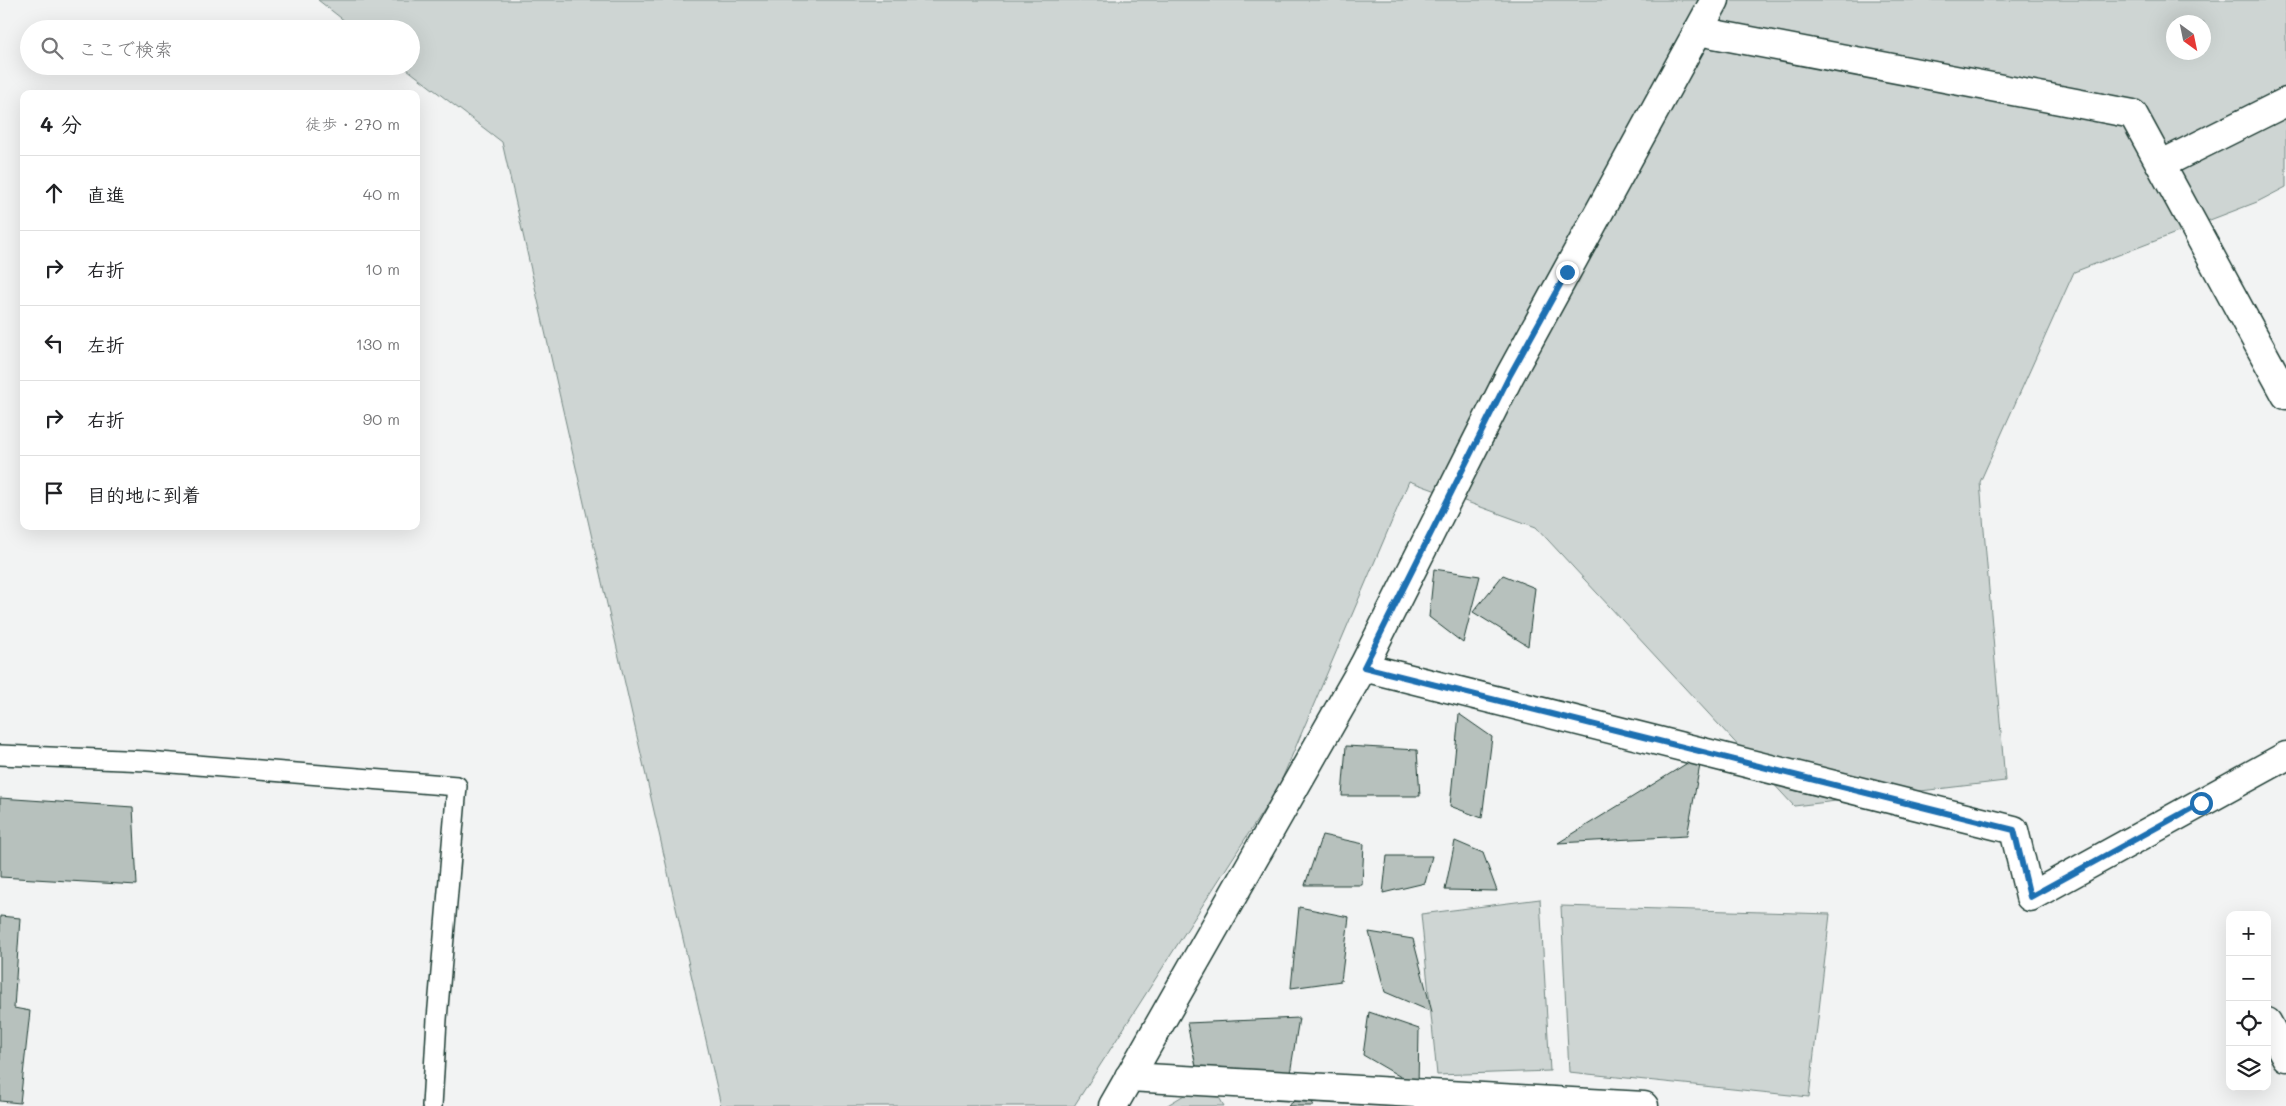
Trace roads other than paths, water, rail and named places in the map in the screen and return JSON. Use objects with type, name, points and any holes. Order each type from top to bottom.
[{"type":"street","points":[[1112,1106],[1364,667],[1510,375],[1715,0]]},
{"type":"street","points":[[1698,31],[2133,114],[2162,164],[2286,395]]},
{"type":"street","points":[[2162,164],[2286,102]]},
{"type":"street","points":[[1364,667],[2014,830],[2030,897],[2286,756]]},
{"type":"street","points":[[2271,1016],[2286,1008]]},
{"type":"street","points":[[2271,1029],[2286,1057]]},
{"type":"street","points":[[1129,1077],[1644,1106]]},
{"type":"lane","points":[[0,755],[147,761],[457,786],[437,1019],[432,1106]]}]
